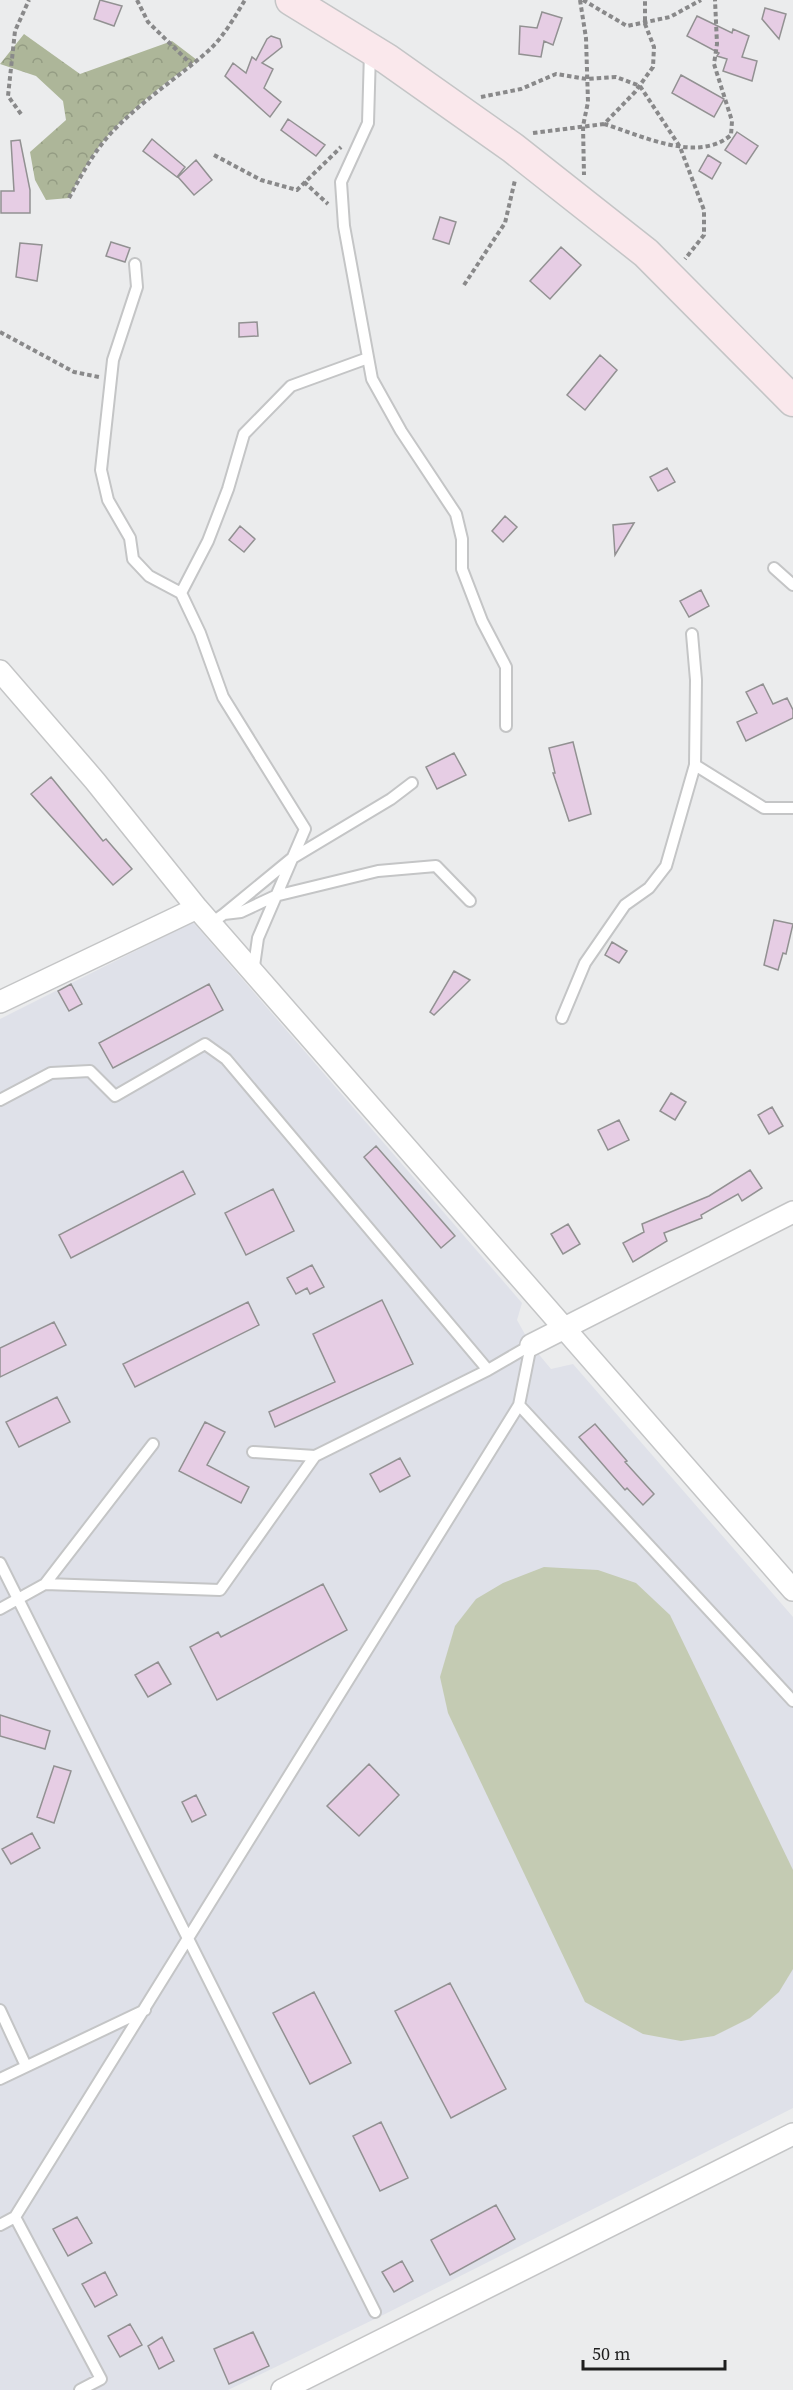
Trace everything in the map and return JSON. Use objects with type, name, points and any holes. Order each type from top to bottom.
[{"type":"main road","points":[[291,0],[370,48],[517,151],[646,253],[793,402]]},
{"type":"street","points":[[0,671],[210,915],[253,973],[793,1590]]},
{"type":"street","points":[[0,1002],[210,915]]},
{"type":"street","points":[[531,1345],[793,1212]]},
{"type":"street","points":[[282,2390],[793,2134]]},
{"type":"lane","points":[[370,48],[368,123],[341,182],[343,220],[372,379],[401,431],[456,514],[462,539],[462,569],[482,621],[506,667],[506,726]]},
{"type":"lane","points":[[135,264],[136,287],[113,360],[101,470],[108,500],[130,538],[133,559],[148,576],[181,593],[200,633],[222,698],[304,829],[258,938],[253,973]]},
{"type":"lane","points":[[181,593],[208,541],[228,489],[244,434],[291,386],[368,357]]},
{"type":"lane","points":[[774,568],[793,585]]},
{"type":"lane","points":[[562,1018],[585,963],[626,905],[649,888],[666,866],[695,765],[696,680],[692,634]]},
{"type":"lane","points":[[695,765],[764,808],[793,808]]},
{"type":"lane","points":[[210,915],[291,859],[391,799],[412,783]]},
{"type":"lane","points":[[210,915],[241,912],[275,897],[378,872],[436,866],[470,901]]},
{"type":"lane","points":[[0,1100],[51,1073],[90,1071],[115,1096],[205,1044],[225,1059],[488,1370]]},
{"type":"lane","points":[[45,1584],[220,1590],[315,1456],[488,1370],[531,1345]]},
{"type":"lane","points":[[0,2225],[15,2217],[519,1405],[531,1345]]},
{"type":"lane","points":[[519,1405],[793,1701]]},
{"type":"lane","points":[[0,1609],[45,1584],[153,1444]]},
{"type":"lane","points":[[253,1452],[315,1456]]},
{"type":"lane","points":[[0,1563],[375,2312]]},
{"type":"lane","points":[[0,2079],[145,2009]]},
{"type":"lane","points":[[0,2010],[27,2066]]},
{"type":"lane","points":[[15,2217],[101,2379],[80,2390]]},
{"type":"path","points":[[21,114],[8,96],[15,31],[29,0]]},
{"type":"path","points":[[137,0],[148,22],[191,64]]},
{"type":"path","points":[[69,198],[89,161],[113,131],[154,92],[207,52],[225,33],[245,0]]},
{"type":"path","points":[[581,0],[627,26],[670,17],[701,0]]},
{"type":"path","points":[[581,0],[586,38],[588,102],[583,126],[586,206]]},
{"type":"path","points":[[604,124],[640,86],[653,66],[654,48],[645,24],[645,0]]},
{"type":"path","points":[[464,285],[505,223],[514,185],[517,151],[534,131],[604,124],[680,147],[719,145],[731,135],[732,121],[714,64],[717,45],[715,0]]},
{"type":"path","points":[[451,104],[521,89],[556,74],[587,79],[616,77],[640,86],[680,147],[704,210],[704,235],[670,277]]},
{"type":"path","points":[[214,155],[261,180],[297,189],[333,152],[364,132]]},
{"type":"path","points":[[304,182],[343,220]]},
{"type":"path","points":[[0,332],[74,372],[111,380]]},
{"type":"shaded area","points":[[193,922],[522,1303],[517,1320],[531,1345],[551,1369],[573,1364],[793,1617],[793,2108],[385,2314],[228,2390],[0,2390],[0,1019]]},
{"type":"green space","points":[[24,34],[80,74],[172,41],[197,60],[153,93],[111,132],[86,166],[69,198],[46,200],[35,180],[30,152],[66,120],[63,101],[36,76],[0,64]]},
{"type":"green space","points":[[544,1567],[598,1570],[636,1583],[670,1615],[793,1870],[793,1969],[779,1992],[750,2018],[714,2036],[681,2041],[643,2034],[585,2002],[448,1713],[440,1677],[455,1626],[476,1599],[503,1583]]},
{"type":"building","points":[[100,0],[122,6],[114,26],[94,19]]},
{"type":"building","points":[[765,8],[786,14],[779,39],[762,19]]},
{"type":"building","points":[[542,12],[562,18],[553,45],[544,41],[541,57],[519,54],[520,26],[537,28]]},
{"type":"building","points":[[697,16],[732,33],[733,29],[749,36],[742,57],[757,61],[752,81],[723,71],[727,59],[717,56],[719,53],[687,36]]},
{"type":"building","points":[[271,36],[280,39],[282,47],[262,63],[273,69],[264,88],[281,102],[270,117],[225,76],[233,63],[246,73],[252,57],[256,60],[267,39]]},
{"type":"building","points":[[681,75],[724,99],[714,117],[672,93]]},
{"type":"building","points":[[288,119],[325,145],[316,156],[281,130]]},
{"type":"building","points":[[737,132],[758,146],[746,164],[725,150]]},
{"type":"building","points":[[152,139],[185,167],[177,177],[143,151]]},
{"type":"building","points":[[20,140],[30,190],[30,213],[1,213],[1,191],[14,191],[11,141]]},
{"type":"building","points":[[708,155],[721,163],[712,179],[699,171]]},
{"type":"building","points":[[196,160],[212,180],[194,195],[178,177]]},
{"type":"building","points":[[440,217],[456,222],[449,244],[433,239]]},
{"type":"building","points":[[111,242],[130,248],[125,262],[106,256]]},
{"type":"building","points":[[20,243],[42,245],[37,281],[16,277]]},
{"type":"building","points":[[561,247],[581,265],[550,299],[530,281]]},
{"type":"building","points":[[257,322],[258,336],[239,337],[239,323]]},
{"type":"building","points":[[600,355],[617,370],[585,410],[567,395]]},
{"type":"building","points":[[667,468],[675,482],[658,491],[650,477]]},
{"type":"building","points":[[505,516],[517,527],[503,542],[492,531]]},
{"type":"building","points":[[634,523],[615,555],[613,525]]},
{"type":"building","points":[[240,526],[255,539],[244,552],[229,540]]},
{"type":"building","points":[[701,590],[709,606],[689,617],[680,601]]},
{"type":"building","points":[[763,684],[773,704],[787,698],[793,710],[793,718],[746,741],[737,722],[757,713],[746,692]]},
{"type":"building","points":[[573,742],[591,814],[569,821],[553,773],[555,773],[549,748]]},
{"type":"building","points":[[454,753],[466,775],[437,789],[426,767]]},
{"type":"building","points":[[51,777],[103,841],[106,839],[132,869],[113,885],[31,794]]},
{"type":"building","points":[[774,920],[793,924],[786,954],[783,953],[778,970],[764,965]]},
{"type":"building","points":[[612,942],[627,951],[619,963],[605,955]]},
{"type":"building","points":[[454,971],[470,980],[434,1015],[430,1012]]},
{"type":"building","points":[[71,984],[82,1004],[69,1011],[58,991]]},
{"type":"building","points":[[209,984],[223,1010],[113,1068],[99,1043]]},
{"type":"building","points":[[671,1093],[686,1102],[675,1120],[660,1111]]},
{"type":"building","points":[[772,1107],[783,1126],[769,1134],[758,1115]]},
{"type":"building","points":[[619,1120],[629,1140],[608,1150],[598,1130]]},
{"type":"building","points":[[376,1146],[455,1236],[441,1248],[364,1157]]},
{"type":"building","points":[[750,1170],[762,1188],[742,1201],[738,1194],[701,1215],[702,1218],[664,1233],[667,1241],[633,1262],[623,1243],[644,1232],[642,1224],[709,1196]]},
{"type":"building","points":[[183,1171],[195,1194],[71,1258],[59,1235]]},
{"type":"building","points":[[273,1189],[294,1231],[246,1255],[225,1213]]},
{"type":"building","points":[[568,1224],[580,1244],[563,1254],[551,1234]]},
{"type":"building","points":[[312,1265],[324,1287],[310,1294],[307,1288],[296,1294],[287,1278]]},
{"type":"building","points":[[382,1300],[413,1364],[275,1427],[269,1412],[335,1382],[313,1334]]},
{"type":"building","points":[[248,1302],[259,1325],[135,1387],[123,1364]]},
{"type":"building","points":[[54,1322],[66,1345],[0,1377],[0,1348]]},
{"type":"building","points":[[57,1397],[70,1422],[19,1447],[6,1422]]},
{"type":"building","points":[[205,1422],[225,1432],[207,1465],[249,1487],[241,1503],[179,1471]]},
{"type":"building","points":[[595,1424],[654,1494],[643,1505],[627,1488],[625,1490],[579,1437]]},
{"type":"building","points":[[400,1458],[410,1476],[380,1492],[370,1474]]},
{"type":"building","points":[[323,1584],[347,1630],[217,1700],[190,1647],[218,1632],[221,1637]]},
{"type":"building","points":[[158,1662],[171,1684],[148,1697],[135,1675]]},
{"type":"building","points":[[0,1715],[50,1731],[45,1749],[0,1736]]},
{"type":"building","points":[[369,1764],[399,1795],[359,1836],[327,1806]]},
{"type":"building","points":[[54,1766],[71,1771],[54,1823],[37,1817]]},
{"type":"building","points":[[196,1795],[206,1815],[192,1822],[182,1802]]},
{"type":"building","points":[[32,1833],[40,1848],[11,1864],[2,1849]]},
{"type":"building","points":[[450,1983],[506,2089],[451,2118],[395,2011]]},
{"type":"building","points":[[314,1992],[351,2063],[310,2084],[273,2013]]},
{"type":"building","points":[[381,2122],[408,2178],[380,2191],[353,2136]]},
{"type":"building","points":[[496,2205],[515,2239],[450,2275],[431,2240]]},
{"type":"building","points":[[77,2217],[92,2243],[68,2256],[53,2229]]},
{"type":"building","points":[[402,2261],[413,2281],[394,2292],[382,2272]]},
{"type":"building","points":[[105,2272],[117,2295],[95,2307],[82,2284]]},
{"type":"building","points":[[130,2324],[142,2345],[120,2357],[108,2336]]},
{"type":"building","points":[[253,2332],[269,2366],[229,2384],[214,2349]]},
{"type":"building","points":[[162,2337],[174,2361],[159,2369],[148,2346]]}]
